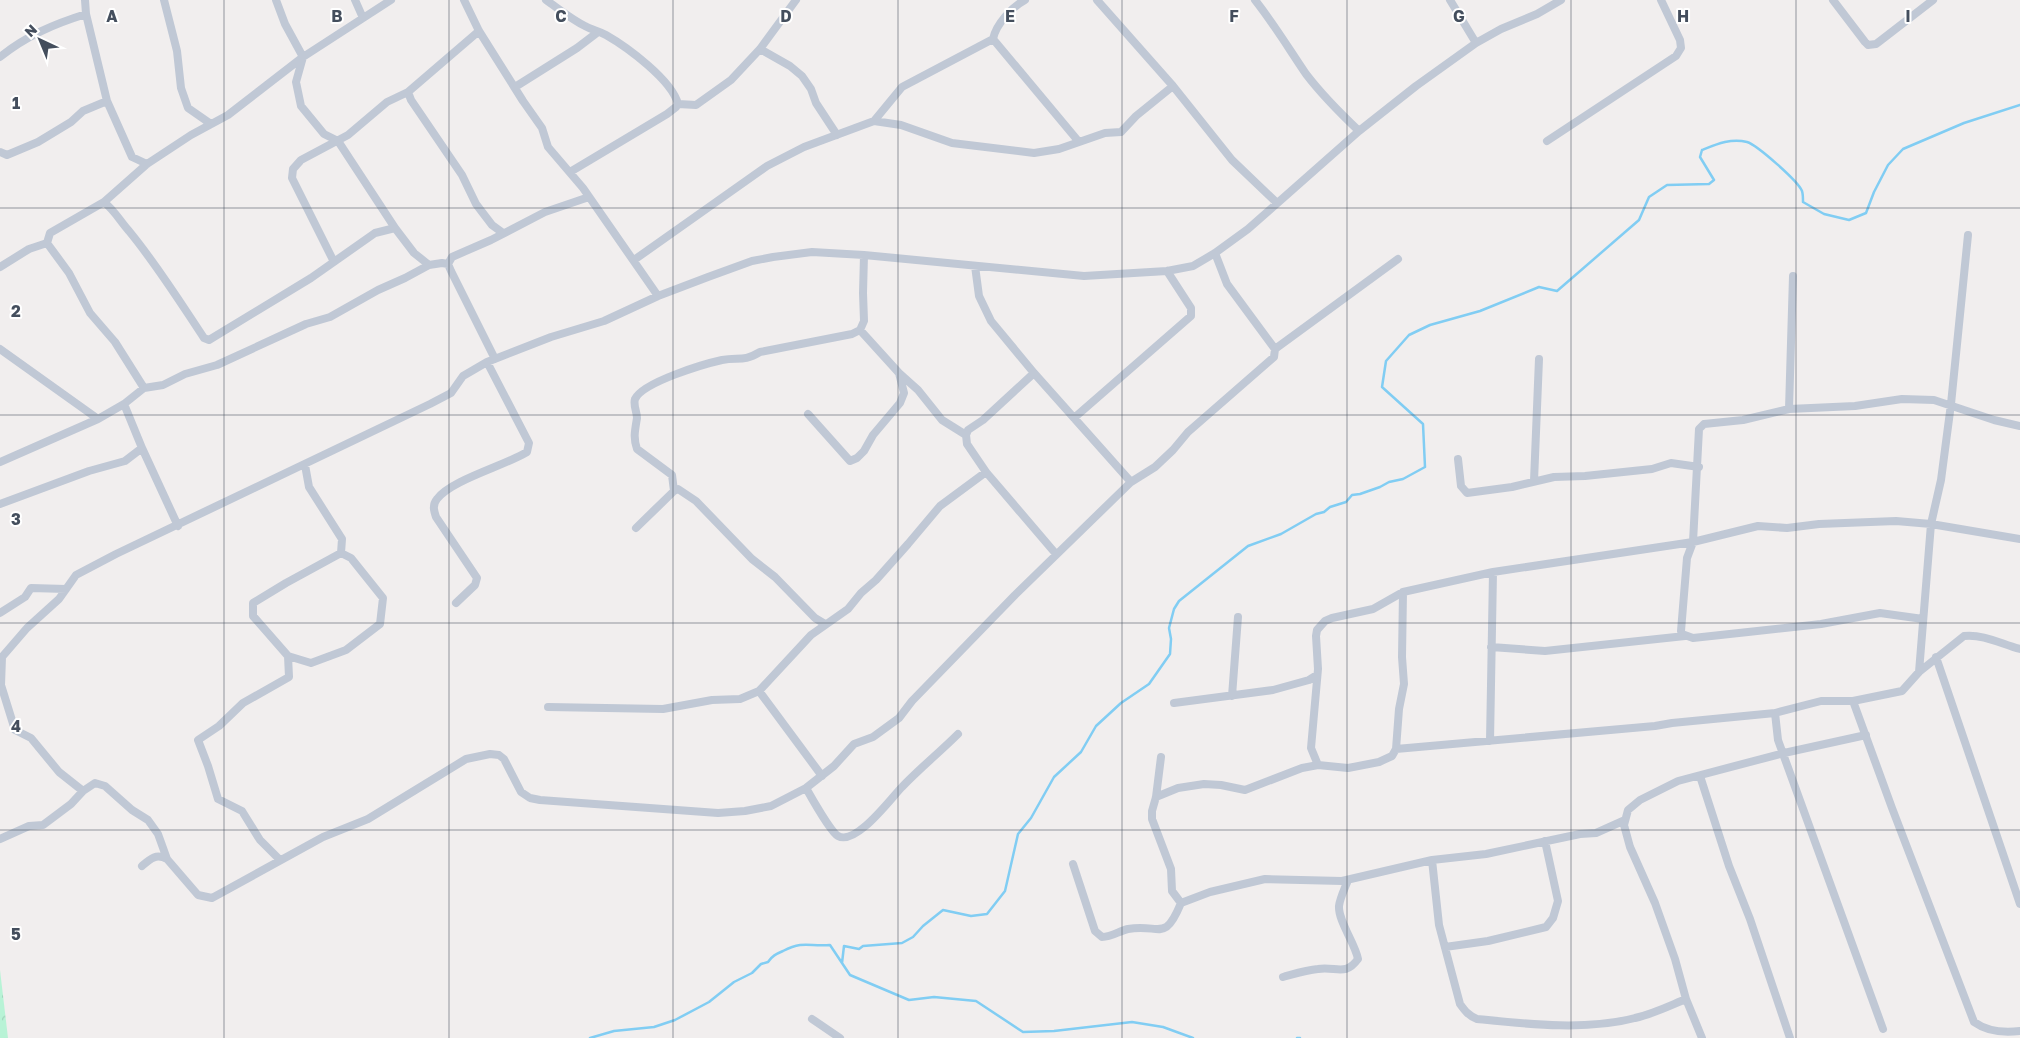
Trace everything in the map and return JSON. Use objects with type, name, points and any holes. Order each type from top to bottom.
[{"type":"street","points":[[85,0],[86,14],[107,101],[132,157],[147,164]]},
{"type":"street","points":[[164,0],[176,51],[182,88],[188,108],[211,124]]},
{"type":"street","points":[[276,0],[285,24],[303,58],[296,82],[301,106],[324,134],[338,141],[395,228],[414,253],[429,265]]},
{"type":"street","points":[[355,0],[363,18]]},
{"type":"street","points":[[47,243],[50,233],[104,202],[147,164],[228,115],[303,58],[391,0]]},
{"type":"street","points":[[464,0],[479,31],[526,107],[542,128],[548,147],[589,197],[658,296]]},
{"type":"street","points":[[546,0],[585,26],[638,56],[667,85],[677,98],[678,104]]},
{"type":"street","points":[[678,104],[696,105],[731,80],[760,49],[796,0]]},
{"type":"street","points":[[1025,0],[1016,5],[994,32],[993,39],[1079,142]]},
{"type":"street","points":[[1096,0],[1173,86],[1232,160],[1277,203]]},
{"type":"street","points":[[1255,0],[1275,25],[1306,73],[1324,96],[1359,131]]},
{"type":"street","points":[[1450,0],[1476,43]]},
{"type":"street","points":[[83,791],[59,772],[31,738],[15,730],[1,685],[1,658],[27,628],[59,599],[76,575],[451,393],[462,376],[491,361],[551,337],[604,321],[658,296],[759,260],[812,252],[864,255],[1084,276],[1167,271],[1193,266],[1248,229],[1359,131],[1416,86],[1476,43],[1501,29],[1537,14],[1561,0]]},
{"type":"street","points":[[1547,141],[1676,56],[1681,48],[1680,40],[1661,0]]},
{"type":"street","points":[[1833,0],[1868,45],[1880,41],[1933,0]]},
{"type":"street","points":[[0,57],[31,36],[54,24],[86,14]]},
{"type":"street","points":[[334,262],[292,178],[294,169],[302,160],[348,135],[387,102],[408,92],[479,31]]},
{"type":"street","points":[[515,87],[577,48],[598,32]]},
{"type":"street","points":[[874,121],[902,87],[993,39]]},
{"type":"street","points":[[760,49],[790,66],[802,76],[811,89],[816,103],[837,135]]},
{"type":"street","points":[[634,260],[767,166],[804,147],[874,121],[901,125],[952,144],[1034,153],[1059,149],[1106,133],[1116,133],[1125,129],[1136,116],[1173,86]]},
{"type":"street","points":[[408,92],[411,100],[462,175],[476,204],[492,225],[503,233]]},
{"type":"street","points":[[0,152],[7,155],[38,142],[71,122],[83,111],[107,101]]},
{"type":"street","points":[[570,172],[667,114],[678,104]]},
{"type":"street","points":[[448,264],[452,257],[545,212],[589,197]]},
{"type":"street","points":[[104,202],[115,211],[152,259],[204,338],[209,340],[310,278],[375,233],[395,228]]},
{"type":"street","points":[[1919,672],[1931,524],[1941,480],[1968,235]]},
{"type":"street","points":[[0,267],[29,249],[47,243]]},
{"type":"street","points":[[47,243],[69,273],[90,313],[115,342],[144,388]]},
{"type":"street","points":[[0,839],[30,826],[43,825],[71,804],[83,791],[94,783],[105,786],[132,810],[148,820],[158,834],[167,859],[198,895],[212,898],[323,837],[368,819],[466,758],[490,754],[499,755],[504,759],[521,792],[530,798],[540,800],[718,813],[745,811],[771,806],[806,788],[822,776],[854,744],[873,737],[899,718],[918,695],[1056,554],[1130,482],[1155,467],[1174,450],[1188,432],[1274,357],[1275,348],[1227,284],[1215,253]]},
{"type":"street","points":[[674,491],[672,474],[637,449],[634,430],[637,416],[634,403],[639,395],[667,378],[700,366],[725,359],[749,358],[760,352],[852,334],[860,330],[864,321],[862,293],[864,255]]},
{"type":"street","points":[[1275,348],[1398,258]]},
{"type":"street","points":[[0,462],[98,419],[124,404],[144,388],[163,385],[185,374],[218,365],[306,324],[330,317],[378,290],[429,265],[448,264]]},
{"type":"street","points":[[448,264],[529,443],[526,452],[512,461],[475,475],[450,488],[437,499],[433,507],[436,517],[477,578],[475,585],[456,604]]},
{"type":"street","points":[[975,266],[980,296],[985,311],[995,327],[1130,482]]},
{"type":"street","points":[[1074,418],[1191,316],[1191,308],[1167,271]]},
{"type":"street","points":[[1789,410],[1793,276]]},
{"type":"street","points":[[860,330],[899,373],[918,390],[942,420],[966,436]]},
{"type":"street","points":[[0,349],[98,419]]},
{"type":"street","points":[[1534,481],[1539,359]]},
{"type":"street","points":[[808,414],[850,461],[858,458],[873,434],[900,402],[904,393],[899,373]]},
{"type":"street","points":[[1034,373],[983,420],[968,430],[966,436],[967,444],[986,472],[1056,554]]},
{"type":"street","points":[[1685,636],[1681,631],[1687,558],[1693,542],[1700,429],[1704,424],[1743,420],[1789,410],[1855,406],[1902,399],[1934,400],[1994,420],[2020,426]]},
{"type":"street","points":[[124,404],[178,526]]},
{"type":"street","points":[[0,504],[89,471],[125,461],[142,448]]},
{"type":"street","points":[[1458,459],[1461,486],[1467,493],[1512,487],[1554,477],[1652,470],[1671,463],[1699,467]]},
{"type":"street","points":[[305,465],[309,487],[342,539],[341,553]]},
{"type":"street","points":[[548,707],[663,709],[712,700],[740,699],[758,691],[811,635],[848,610],[861,593],[902,552],[940,506],[986,472]]},
{"type":"street","points":[[636,528],[674,491],[678,489],[685,492],[752,559],[775,577],[815,618],[825,624]]},
{"type":"street","points":[[1318,765],[1311,748],[1317,674],[1316,636],[1320,625],[1332,618],[1373,609],[1403,592],[1493,572],[1693,542],[1758,526],[1787,528],[1819,524],[1896,521],[1931,524],[2020,539]]},
{"type":"street","points":[[341,553],[351,558],[383,598],[380,624],[346,650],[311,663],[288,656],[254,616],[253,603],[286,582],[341,553]]},
{"type":"street","points":[[1490,741],[1493,572]]},
{"type":"street","points":[[0,613],[25,597],[31,588],[66,589]]},
{"type":"street","points":[[1156,797],[1178,788],[1204,784],[1245,790],[1302,768],[1318,765],[1348,768],[1389,758],[1396,749],[1399,708],[1404,684],[1402,657],[1403,592]]},
{"type":"street","points":[[1491,647],[1545,651],[1821,624],[1880,614],[1923,619]]},
{"type":"street","points":[[1232,696],[1238,617]]},
{"type":"street","points":[[1396,749],[1655,726],[1672,722],[1775,713],[1821,701],[1853,701],[1902,691],[1919,672],[1964,636],[1973,635],[1988,638],[2019,651]]},
{"type":"street","points":[[280,860],[260,840],[242,811],[218,799],[198,740],[219,726],[244,703],[290,677],[288,656]]},
{"type":"street","points":[[1936,657],[2020,904]]},
{"type":"street","points":[[1174,703],[1273,690],[1309,680],[1317,674]]},
{"type":"street","points":[[758,691],[822,776]]},
{"type":"street","points":[[1853,701],[1974,1022],[1990,1030],[2020,1031]]},
{"type":"street","points":[[1775,713],[1778,740],[1883,1029]]},
{"type":"street","points":[[806,788],[836,834],[845,837],[851,836],[888,804],[901,787],[958,734]]},
{"type":"street","points":[[1702,1038],[1686,998],[1675,959],[1655,903],[1630,847],[1624,825],[1628,810],[1640,800],[1678,781],[1784,753],[1866,735]]},
{"type":"street","points":[[1161,757],[1152,819],[1171,869],[1172,891],[1182,903]]},
{"type":"street","points":[[1700,776],[1729,866],[1750,919],[1790,1038]]},
{"type":"street","points":[[1072,864],[1095,932],[1102,938],[1127,929],[1160,930],[1174,921],[1182,903],[1210,892],[1265,879],[1342,881],[1432,860],[1486,854],[1580,834],[1596,833],[1626,820]]},
{"type":"street","points":[[1445,947],[1488,941],[1546,927],[1553,918],[1558,901],[1545,841]]},
{"type":"street","points":[[142,866],[157,856],[167,859]]},
{"type":"street","points":[[1432,860],[1439,925],[1460,1004],[1470,1016],[1544,1026],[1614,1022],[1635,1019],[1686,998]]},
{"type":"street","points":[[1283,977],[1320,968],[1342,970],[1352,967],[1358,959],[1356,949],[1339,908],[1348,880]]},
{"type":"street","points":[[812,1019],[840,1038]]},
{"type":"green space","points":[[0,970],[8,1038],[0,1038]]},
{"type":"waterway","points":[[590,1038],[614,1031],[654,1027],[675,1020],[709,1002],[734,982],[752,973],[776,954],[790,948],[807,945],[830,945],[850,975],[842,963],[844,946],[859,949],[863,946],[902,943],[913,937],[943,910],[971,916],[987,914],[1005,891],[1018,834],[1031,818],[1054,777],[1081,752],[1096,726],[1121,703],[1149,684],[1170,654],[1171,639],[1169,628],[1174,609],[1179,601],[1248,546],[1281,534],[1330,507],[1346,502],[1352,495],[1403,479],[1425,467],[1423,424],[1382,387],[1386,361],[1409,335],[1430,325],[1480,311],[1539,287],[1557,291],[1639,220],[1649,197],[1667,185],[1709,184],[1714,180],[1700,157],[1702,150],[1724,142],[1747,142],[1768,156],[1799,186],[1802,191],[1803,202],[1824,214],[1849,220],[1866,213],[1888,165],[1903,149],[1964,123],[2020,105]]},
{"type":"waterway","points":[[850,975],[909,1000],[934,997],[976,1001],[1023,1032],[1054,1031],[1132,1022],[1163,1027],[1193,1038]]}]
